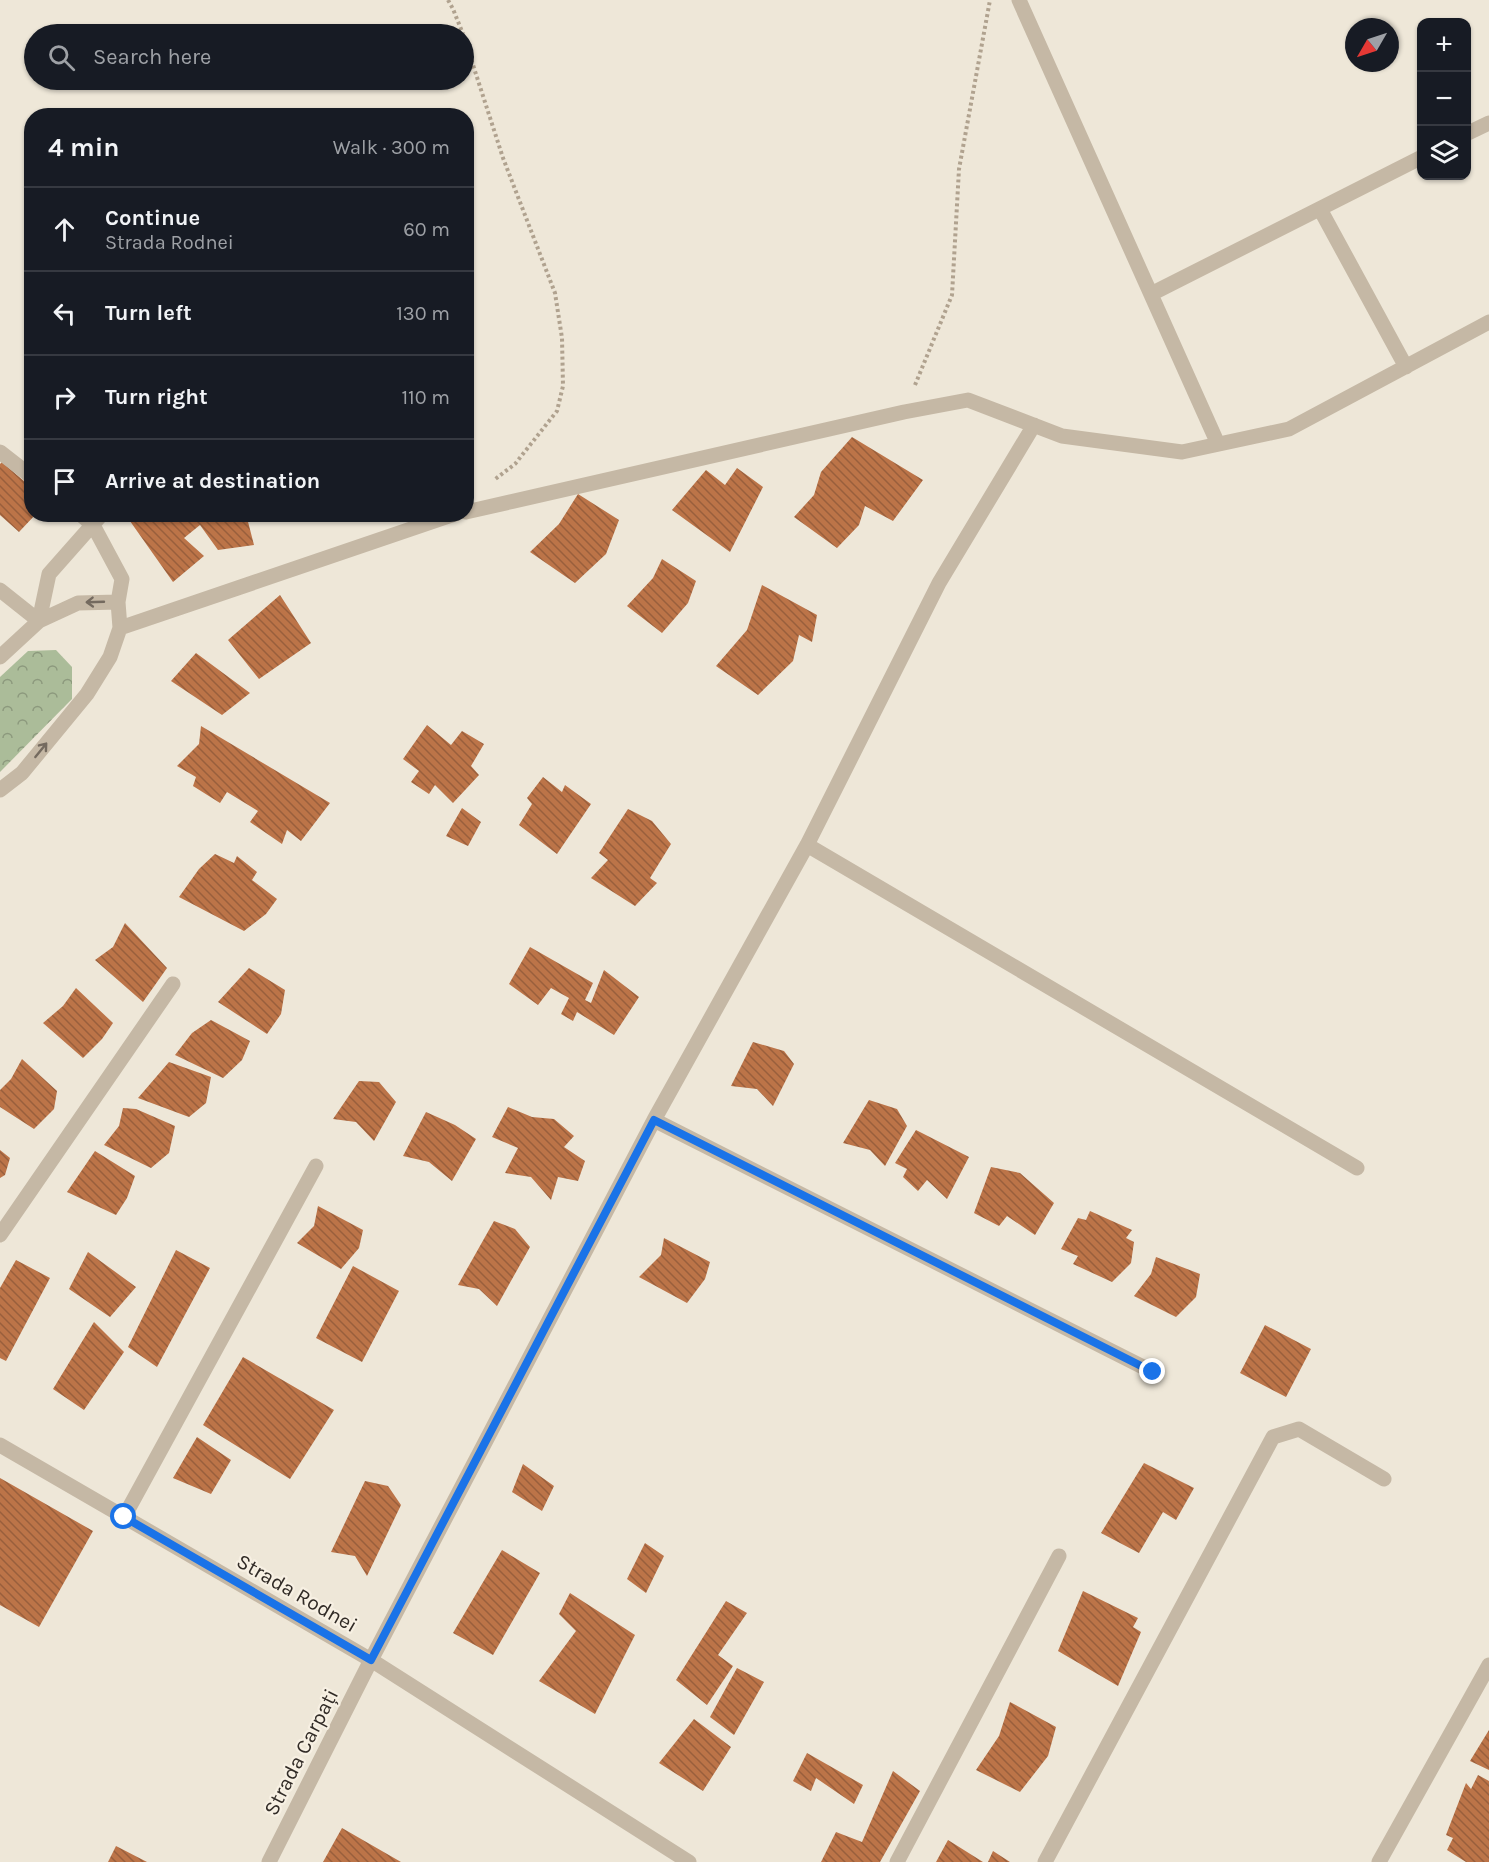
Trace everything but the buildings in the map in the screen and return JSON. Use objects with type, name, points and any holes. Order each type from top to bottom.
[{"type":"street","points":[[1019,0],[1218,444]]},
{"type":"street","points":[[1471,133],[1489,123]]},
{"type":"street","points":[[1151,294],[1417,160]]},
{"type":"street","points":[[1320,209],[1406,367]]},
{"type":"street","points":[[474,510],[904,412],[968,400],[1062,436],[1182,453],[1289,429],[1489,322]]},
{"type":"street","name":"Strada Carpați","points":[[269,1862],[371,1660],[654,1120],[807,845],[939,583],[1034,425]]},
{"type":"street","points":[[0,452],[24,471]]},
{"type":"street","points":[[39,621],[50,574],[95,522]]},
{"type":"street","points":[[0,790],[22,773],[87,694],[110,657],[120,628],[117,602],[123,579],[98,522]]},
{"type":"street","points":[[120,628],[431,522]]},
{"type":"street","points":[[0,590],[39,621]]},
{"type":"street","points":[[0,657],[39,621],[78,603],[117,602]]},
{"type":"street","points":[[807,845],[1357,1168]]},
{"type":"street","points":[[0,1235],[173,984]]},
{"type":"street","points":[[654,1120],[1153,1372]]},
{"type":"street","points":[[124,1517],[316,1166]]},
{"type":"street","points":[[1045,1862],[1273,1437],[1299,1429],[1384,1479]]},
{"type":"street","name":"Strada Rodnei","points":[[0,1445],[371,1660],[689,1862]]},
{"type":"street","points":[[897,1862],[1059,1556]]},
{"type":"street","points":[[1379,1862],[1489,1665]]},
{"type":"path","points":[[448,0],[459,24]]},
{"type":"path","points":[[904,412],[952,295],[960,169],[990,0]]},
{"type":"path","points":[[474,70],[503,158],[555,293],[562,338],[563,386],[557,411],[515,464],[491,482]]},
{"type":"green space","points":[[56,650],[72,667],[72,699],[0,772],[0,677],[28,651]]},
{"type":"route","points":[[124,1517],[371,1660],[654,1120],[1153,1372]]}]
